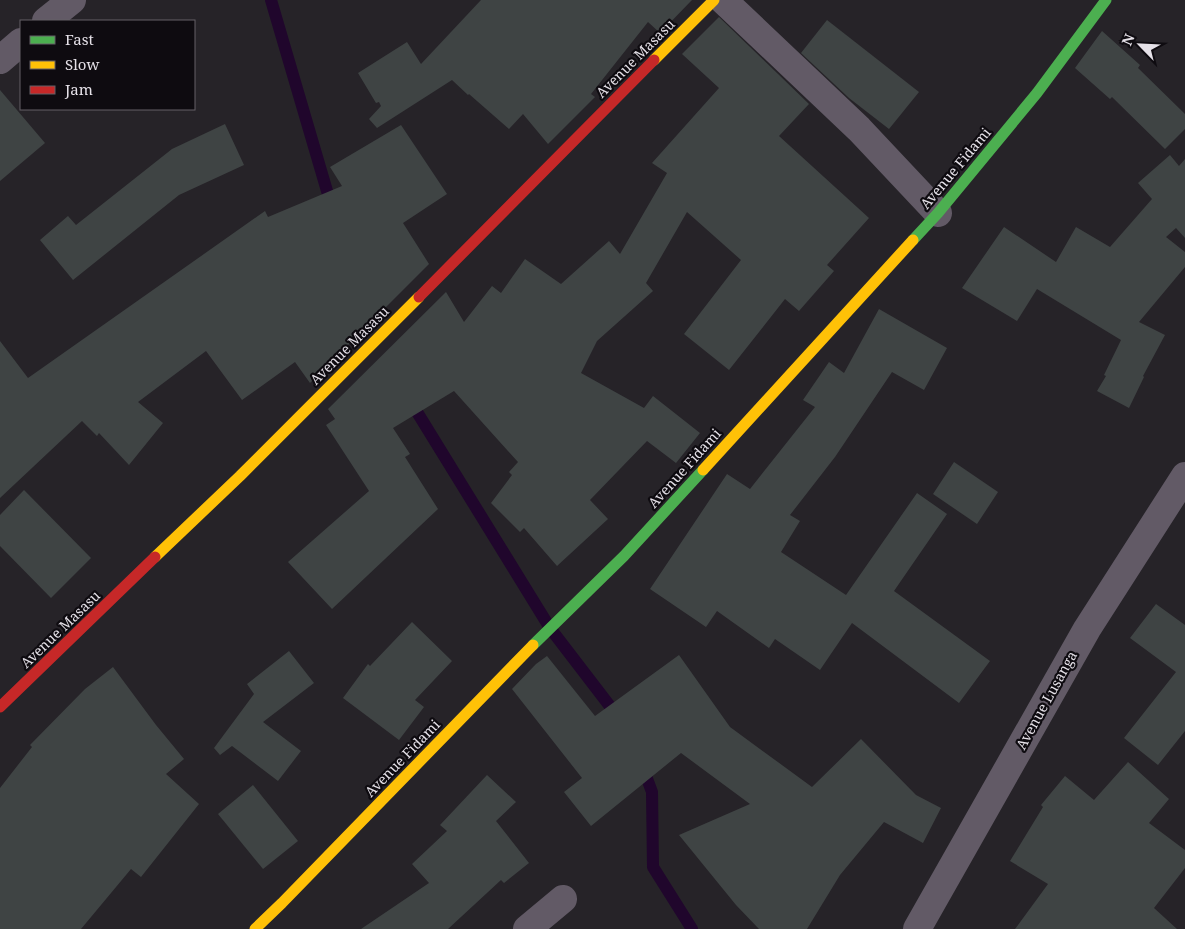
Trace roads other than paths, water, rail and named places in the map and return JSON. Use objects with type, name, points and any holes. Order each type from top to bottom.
[{"type":"street","points":[[47,20],[72,0]]},
{"type":"street","name":"Avenue Masasu","points":[[0,707],[240,476],[714,0]]},
{"type":"street","points":[[723,0],[859,129],[938,213]]},
{"type":"street","name":"Avenue Fidami","points":[[255,929],[550,628],[624,556],[938,213],[1036,93],[1106,0]]},
{"type":"street","points":[[0,60],[20,43]]},
{"type":"street","name":"Avenue Lusanga","points":[[917,929],[1086,629],[1185,476]]},
{"type":"street","points":[[527,929],[563,899]]},
{"type":"waterway","points":[[271,0],[332,208]]},
{"type":"waterway","points":[[409,399],[550,628],[619,718]]},
{"type":"waterway","points":[[642,765],[652,792],[653,867],[692,929]]}]
